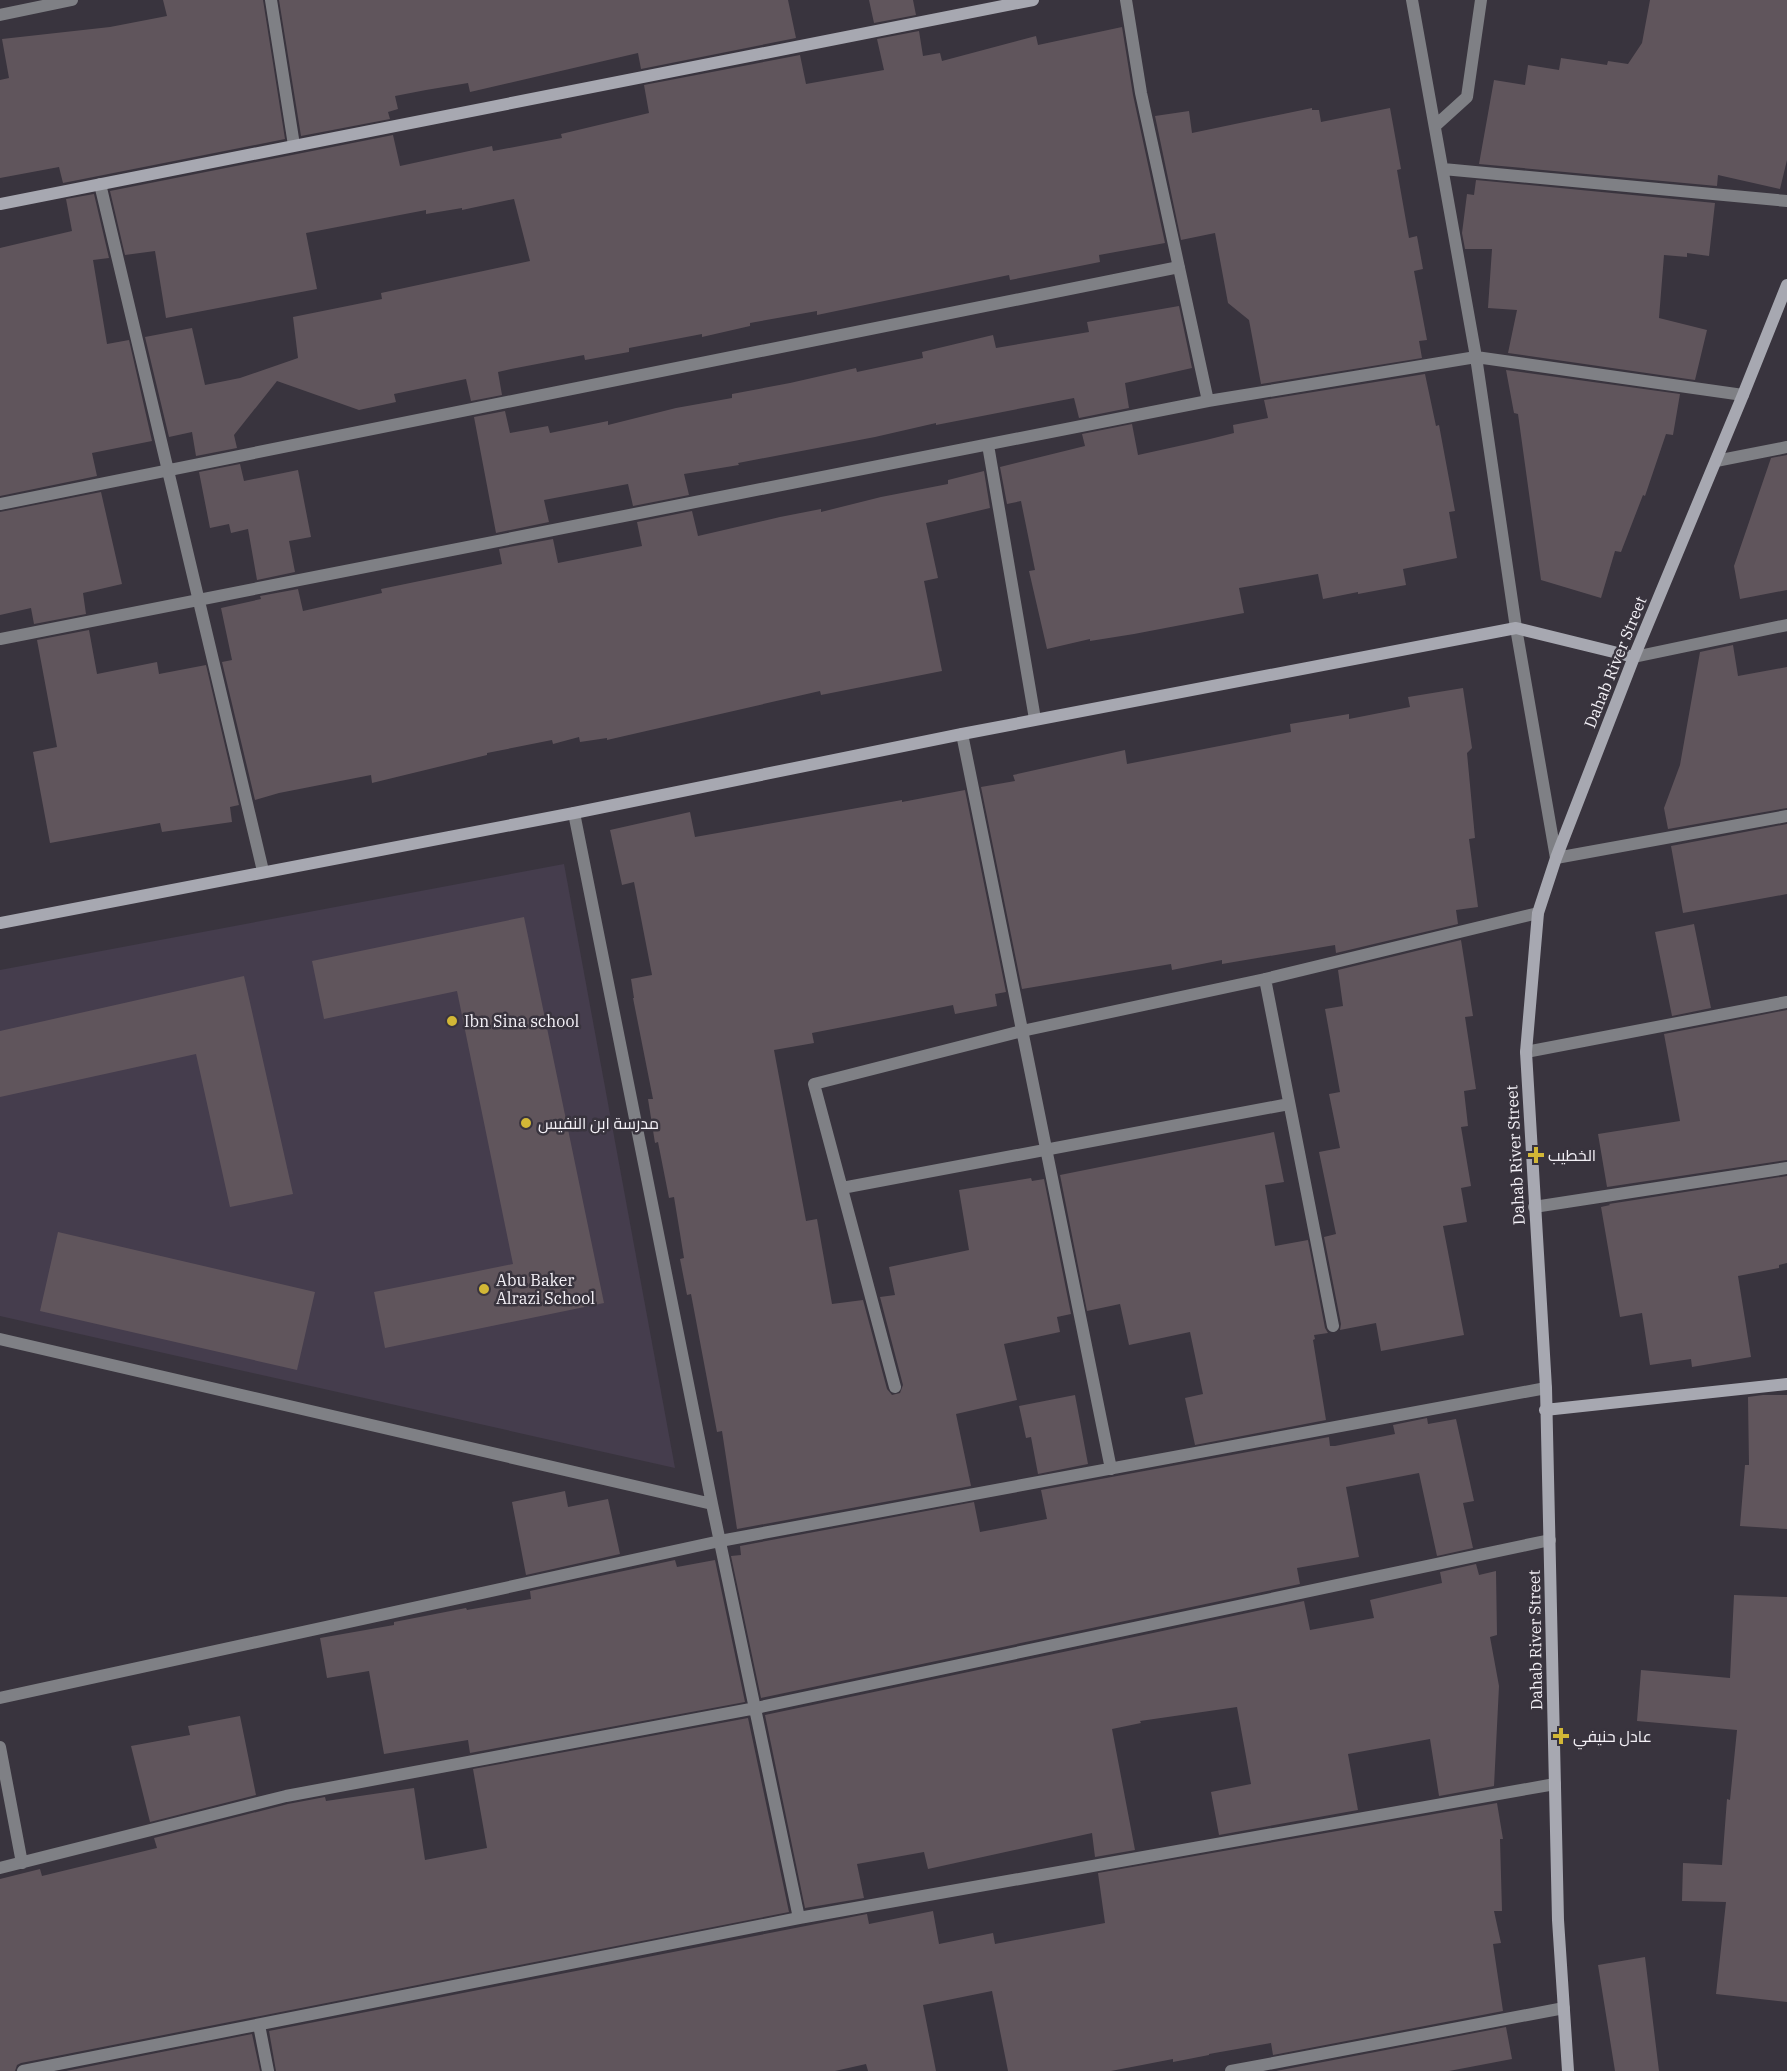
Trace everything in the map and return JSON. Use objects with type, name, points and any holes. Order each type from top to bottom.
[{"type":"street","points":[[0,15],[72,0]]},
{"type":"street","points":[[271,0],[294,145]]},
{"type":"street","points":[[0,204],[1033,0]]},
{"type":"street","points":[[1126,0],[1141,93],[1208,401]]},
{"type":"street","points":[[1412,0],[1476,357],[1516,628],[1556,858],[1787,816]]},
{"type":"street","points":[[1435,126],[1467,97],[1480,0]]},
{"type":"street","points":[[1443,169],[1787,201]]},
{"type":"street","points":[[100,184],[263,872]]},
{"type":"street","points":[[0,504],[1179,267]]},
{"type":"street","name":"Dahab River Street","points":[[1568,2071],[1558,1920],[1546,1388],[1526,1052],[1538,913],[1556,858],[1634,657],[1787,285]]},
{"type":"street","points":[[0,639],[1208,401],[1476,357],[1743,395]]},
{"type":"street","points":[[988,445],[1035,719]]},
{"type":"street","points":[[1716,461],[1787,447]]},
{"type":"street","points":[[0,923],[574,813],[1035,719],[1516,628],[1634,657],[1787,625]]},
{"type":"street","points":[[962,734],[1111,1469]]},
{"type":"street","points":[[574,813],[712,1504],[799,1918]]},
{"type":"street","points":[[895,1387],[814,1084],[1022,1031],[1265,979],[1538,913]]},
{"type":"street","points":[[1265,979],[1333,1326]]},
{"type":"street","points":[[1526,1052],[1787,1002]]},
{"type":"street","points":[[842,1188],[1289,1104]]},
{"type":"street","points":[[1534,1208],[1787,1168]]},
{"type":"street","points":[[0,1339],[712,1504]]},
{"type":"street","points":[[1545,1410],[1787,1384]]},
{"type":"street","points":[[0,1698],[720,1542],[1546,1388]]},
{"type":"street","points":[[0,1868],[286,1796],[756,1708],[1550,1540]]},
{"type":"street","points":[[0,1747],[22,1863]]},
{"type":"street","points":[[23,2071],[799,1918],[1555,1784]]},
{"type":"street","points":[[1231,2071],[1564,2008]]},
{"type":"street","points":[[259,2025],[268,2071]]},
{"type":"shaded area","points":[[564,864],[675,1468],[0,1316],[0,970]]},
{"type":"building","points":[[163,0],[263,0],[285,139],[63,183],[59,167],[0,178],[0,80],[9,78],[2,39],[110,27],[167,16]]},
{"type":"building","points":[[279,0],[788,0],[796,38],[641,69],[638,53],[470,92],[468,83],[395,96],[398,109],[388,112],[390,119],[301,136]]},
{"type":"building","points":[[869,0],[913,0],[916,15],[874,23]]},
{"type":"building","points":[[1650,0],[1787,0],[1787,160],[1780,189],[1718,175],[1717,186],[1479,164],[1494,80],[1525,85],[1528,65],[1559,70],[1561,58],[1607,65],[1608,61],[1628,64],[1642,43]]},
{"type":"building","points":[[1122,27],[1133,95],[1165,243],[1099,255],[1100,262],[1010,280],[1009,275],[817,315],[817,311],[750,323],[750,326],[702,337],[702,334],[629,348],[629,352],[585,360],[584,355],[511,369],[498,372],[502,395],[471,401],[466,379],[394,394],[396,402],[359,410],[277,381],[234,435],[237,448],[196,456],[192,432],[169,437],[145,337],[192,328],[205,385],[240,378],[298,358],[293,317],[382,299],[381,293],[530,261],[514,199],[462,210],[462,208],[426,214],[426,210],[306,233],[317,289],[166,318],[155,251],[125,255],[110,191],[393,135],[400,166],[492,146],[493,151],[562,138],[561,134],[649,113],[644,85],[800,55],[806,84],[884,70],[877,39],[919,31],[923,56],[940,53],[942,61],[1036,36],[1038,45]]},
{"type":"building","points":[[1312,108],[1312,110],[1319,110],[1321,122],[1390,108],[1401,169],[1397,170],[1409,238],[1417,236],[1423,269],[1414,271],[1427,340],[1419,341],[1422,358],[1261,384],[1249,320],[1228,303],[1215,233],[1181,240],[1155,116],[1189,111],[1192,133]]},
{"type":"building","points":[[1476,180],[1715,203],[1709,256],[1687,253],[1687,257],[1664,255],[1659,318],[1707,330],[1695,380],[1508,353],[1517,310],[1488,308],[1492,249],[1465,249],[1462,233],[1467,194],[1474,195]]},
{"type":"building","points":[[94,194],[109,258],[93,260],[107,344],[129,340],[152,441],[92,453],[97,476],[0,496],[0,248],[72,231],[66,199]]},
{"type":"building","points":[[1179,306],[1192,368],[1125,383],[1129,408],[1079,418],[1074,398],[936,425],[936,423],[738,463],[739,465],[684,474],[689,495],[633,506],[628,484],[544,500],[549,522],[496,533],[474,417],[505,411],[510,433],[548,426],[550,433],[608,421],[608,425],[676,408],[732,398],[732,394],[856,368],[857,372],[923,358],[922,352],[993,335],[996,348],[1089,332],[1087,322]]},
{"type":"building","points":[[1506,370],[1680,394],[1673,435],[1666,434],[1645,496],[1643,495],[1621,552],[1615,551],[1601,598],[1541,580],[1518,414],[1514,413]]},
{"type":"building","points":[[1425,374],[1436,426],[1439,425],[1455,511],[1449,512],[1457,558],[1403,569],[1406,585],[1323,599],[1318,574],[1239,588],[1244,613],[1134,634],[1090,641],[1090,639],[1047,649],[1029,571],[1035,570],[1021,501],[1007,504],[1000,467],[1085,446],[1082,434],[1132,424],[1138,455],[1234,433],[1233,425],[1268,418],[1264,400]]},
{"type":"building","points":[[1787,455],[1787,590],[1740,599],[1734,566],[1771,458]]},
{"type":"building","points":[[240,464],[244,481],[298,470],[311,537],[289,541],[295,572],[257,580],[248,529],[231,533],[229,524],[210,528],[199,472]]},
{"type":"building","points":[[984,471],[990,508],[926,523],[938,578],[924,581],[942,671],[821,695],[820,691],[607,740],[607,738],[580,742],[579,737],[553,744],[552,740],[487,753],[487,755],[372,783],[371,775],[255,800],[222,662],[232,660],[221,608],[261,599],[260,596],[298,589],[303,611],[382,593],[381,589],[502,564],[499,549],[553,539],[558,563],[642,546],[637,522],[692,511],[698,536],[780,517],[821,509],[821,512],[948,484],[948,480]]},
{"type":"building","points":[[101,492],[122,584],[83,593],[86,614],[34,624],[31,608],[0,615],[0,512]]},
{"type":"building","points":[[89,630],[97,674],[157,662],[159,674],[206,665],[239,805],[230,807],[232,822],[162,832],[160,823],[50,843],[33,752],[57,747],[37,640]]},
{"type":"building","points":[[1733,645],[1738,676],[1787,667],[1787,808],[1668,829],[1664,808],[1680,765],[1700,652]]},
{"type":"building","points":[[1463,688],[1472,748],[1467,753],[1475,838],[1469,839],[1478,907],[1456,910],[1458,924],[1336,953],[1335,945],[1222,964],[1222,960],[1172,970],[1171,964],[1022,989],[981,787],[1015,781],[1013,775],[1125,750],[1127,764],[1291,732],[1290,724],[1349,714],[1349,719],[1410,707],[1408,697]]},
{"type":"building","points":[[965,790],[1006,992],[995,994],[997,1006],[955,1014],[953,1005],[812,1033],[814,1043],[774,1050],[806,1221],[817,1219],[832,1304],[863,1300],[887,1389],[892,1395],[900,1393],[903,1385],[880,1297],[895,1295],[889,1267],[969,1250],[959,1190],[1031,1178],[1032,1181],[1044,1179],[1071,1314],[1057,1317],[1060,1332],[1004,1344],[1017,1400],[956,1414],[971,1486],[737,1529],[722,1431],[717,1432],[691,1294],[687,1295],[680,1259],[684,1258],[674,1197],[669,1198],[658,1142],[655,1143],[648,1099],[653,1099],[631,979],[652,975],[634,882],[622,885],[610,830],[690,812],[695,837]]},
{"type":"building","points":[[1787,824],[1787,894],[1683,913],[1671,846]]},
{"type":"building","name":"مدرسة ابن النفيس","points":[[524,917],[604,1303],[385,1348],[374,1292],[513,1264],[457,991],[324,1019],[312,961]]},
{"type":"building","points":[[1694,924],[1711,1008],[1672,1016],[1655,932]]},
{"type":"building","points":[[1461,940],[1473,1016],[1465,1017],[1476,1089],[1464,1091],[1468,1126],[1461,1127],[1471,1186],[1461,1188],[1467,1222],[1443,1226],[1464,1335],[1381,1351],[1376,1323],[1340,1330],[1341,1324],[1324,1237],[1336,1234],[1319,1152],[1340,1148],[1329,1094],[1340,1092],[1325,1009],[1343,1006],[1338,970]]},
{"type":"building","points":[[244,976],[293,1194],[230,1207],[196,1054],[0,1097],[0,1031]]},
{"type":"building","points":[[1787,1010],[1787,1160],[1607,1187],[1598,1134],[1680,1121],[1664,1034]]},
{"type":"building","points":[[1274,1132],[1284,1182],[1265,1185],[1275,1246],[1308,1240],[1325,1328],[1328,1333],[1314,1335],[1313,1340],[1326,1420],[1195,1445],[1185,1398],[1203,1394],[1190,1332],[1129,1345],[1120,1304],[1087,1311],[1060,1175]]},
{"type":"building","points":[[1787,1176],[1787,1263],[1779,1265],[1779,1268],[1738,1276],[1751,1357],[1692,1367],[1691,1359],[1650,1365],[1642,1313],[1620,1317],[1601,1207]]},
{"type":"building","points":[[58,1232],[315,1292],[297,1370],[40,1311]]},
{"type":"building","points":[[1075,1395],[1088,1464],[1038,1474],[1031,1437],[1026,1438],[1019,1406]]},
{"type":"building","points":[[1787,1395],[1787,1529],[1740,1526],[1745,1465],[1749,1465],[1748,1397]]},
{"type":"building","points":[[1427,1418],[1428,1424],[1456,1419],[1474,1501],[1463,1503],[1473,1548],[1437,1556],[1419,1473],[1346,1487],[1359,1557],[1297,1568],[1300,1584],[761,1698],[731,1556],[741,1555],[740,1546],[974,1502],[980,1532],[1047,1519],[1041,1490],[1329,1437],[1330,1446],[1335,1446],[1395,1434],[1393,1425]]},
{"type":"building","points":[[565,1491],[568,1507],[608,1499],[620,1554],[526,1575],[512,1502]]},
{"type":"building","points":[[675,1560],[677,1567],[715,1560],[745,1702],[470,1753],[468,1740],[384,1754],[369,1671],[327,1678],[320,1638],[394,1625],[394,1622],[466,1608],[467,1610],[531,1599],[530,1591]]},
{"type":"building","points":[[1476,1564],[1479,1575],[1496,1571],[1497,1635],[1490,1637],[1499,1686],[1494,1786],[1439,1796],[1430,1739],[1348,1754],[1358,1810],[1219,1835],[1211,1792],[1251,1784],[1237,1707],[1140,1721],[1141,1723],[1112,1729],[1135,1850],[1095,1857],[1092,1833],[928,1869],[924,1852],[857,1864],[864,1898],[805,1908],[765,1715],[1304,1601],[1310,1630],[1374,1618],[1370,1600],[1442,1583],[1440,1572]]},
{"type":"building","points":[[1734,1595],[1787,1597],[1787,2002],[1716,1994],[1726,1902],[1682,1901],[1683,1863],[1722,1865],[1727,1799],[1730,1800],[1737,1730],[1637,1721],[1641,1670],[1730,1678]]},
{"type":"building","points":[[240,1716],[256,1795],[150,1822],[131,1746],[190,1735],[188,1726]]},
{"type":"building","points":[[748,1718],[789,1912],[21,2063],[17,2065],[15,2071],[0,2071],[0,1879],[40,1869],[42,1876],[157,1848],[154,1838],[288,1804],[325,1797],[326,1801],[414,1788],[425,1860],[487,1848],[473,1769]]},
{"type":"building","points":[[1497,1803],[1503,1839],[1500,1839],[1502,1911],[1494,1911],[1501,1943],[1493,1944],[1503,2011],[1273,2055],[1271,2043],[1173,2062],[1173,2059],[1111,2071],[1008,2071],[992,1991],[923,2005],[936,2071],[868,2071],[866,2064],[835,2071],[276,2071],[269,2031],[867,1914],[869,1924],[933,1911],[939,1944],[993,1933],[995,1944],[1105,1923],[1098,1873]]},
{"type":"building","points":[[1645,1957],[1659,2071],[1615,2071],[1598,1965]]},
{"type":"building","points":[[1506,2027],[1512,2059],[1449,2071],[1276,2071]]},
{"type":"building","points":[[252,2034],[260,2071],[66,2071]]},
{"type":"place","name":"Ibn Sina school","points":[[452,1021]]},
{"type":"place","name":"مدرسة ابن النفيس","points":[[526,1123]]},
{"type":"place","name":"الخطيب","points":[[1536,1155]]},
{"type":"place","name":"Abu Baker Alrazi School","points":[[484,1289]]},
{"type":"place","name":"عادل حنيفي","points":[[1561,1736]]}]
